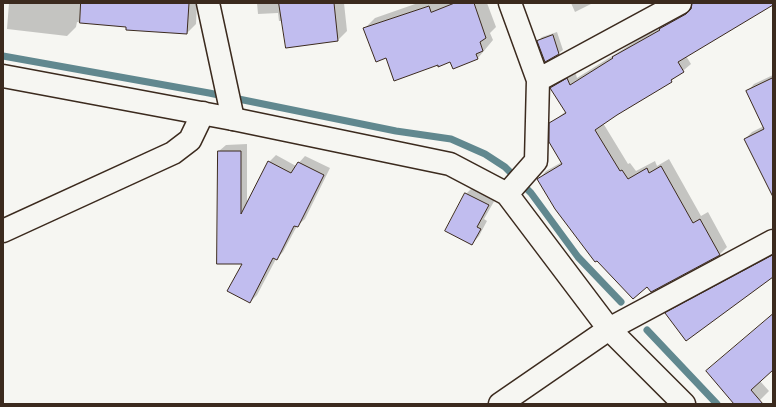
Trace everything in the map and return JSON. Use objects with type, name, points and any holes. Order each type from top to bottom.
[{"type":"street","points":[[208,3],[232,114]]},
{"type":"street","points":[[510,3],[538,80],[536,161],[510,190]]},
{"type":"street","points":[[538,80],[680,3]]},
{"type":"street","points":[[3,76],[203,113],[232,114],[450,164],[510,190],[609,329],[684,404]]},
{"type":"street","points":[[3,231],[173,153],[190,140],[203,113]]},
{"type":"street","points":[[500,404],[609,329],[773,241]]},
{"type":"building","points":[[81,3],[189,3],[187,34],[126,30],[126,27],[80,23]]},
{"type":"building","points":[[279,3],[334,3],[338,41],[286,48]]},
{"type":"building","points":[[455,3],[474,3],[486,38],[480,42],[483,51],[476,54],[478,59],[453,69],[450,62],[438,67],[438,65],[394,81],[386,58],[376,62],[363,28],[429,6],[431,12]]},
{"type":"building","points":[[692,3],[773,3],[773,5],[678,62],[684,72],[671,80],[672,82],[595,130],[620,171],[622,170],[628,179],[647,168],[649,173],[661,166],[693,223],[700,219],[720,255],[651,292],[647,287],[633,299],[597,261],[595,262],[555,209],[537,179],[562,164],[549,142],[549,123],[566,113],[550,88],[567,78],[570,85],[613,58],[612,57],[686,14],[691,9]]},
{"type":"building","points":[[553,35],[559,54],[545,62],[537,41]]},
{"type":"building","points":[[773,78],[773,197],[744,139],[764,129],[746,91]]},
{"type":"building","points":[[218,151],[241,151],[241,214],[268,161],[291,173],[298,162],[324,175],[298,227],[294,226],[277,260],[273,258],[250,303],[227,291],[242,264],[217,264]]},
{"type":"building","points":[[465,193],[489,205],[477,227],[481,229],[472,245],[445,231]]},
{"type":"building","points":[[773,255],[773,277],[686,341],[665,313]]},
{"type":"building","points":[[773,314],[773,370],[751,390],[763,404],[734,404],[706,371]]},
{"type":"waterway","points":[[3,56],[209,93],[396,131],[451,139],[485,154],[505,167],[531,193],[578,257],[621,302]]},
{"type":"waterway","points":[[647,330],[717,404]]}]
